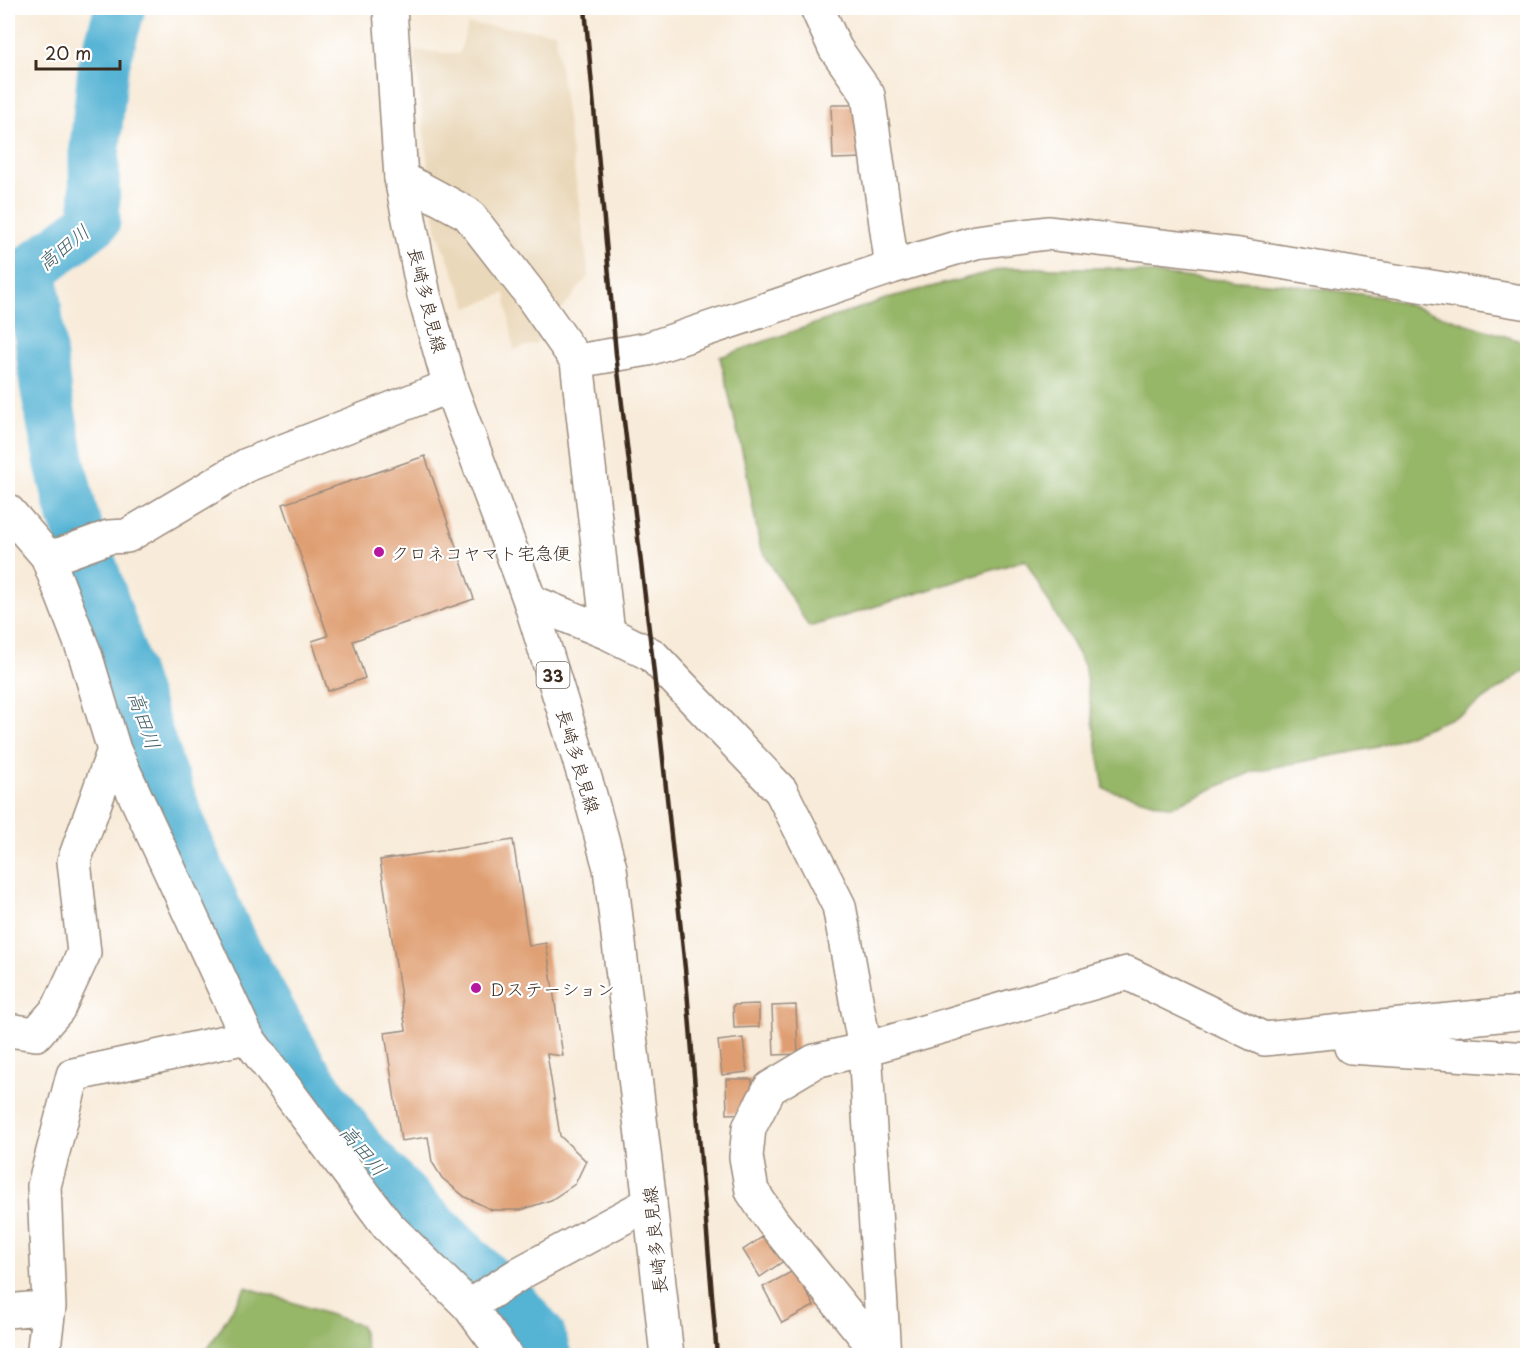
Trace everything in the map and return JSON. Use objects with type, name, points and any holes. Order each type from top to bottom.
[{"type":"street","name":"長崎多良見線","points":[[390,8],[401,178],[424,295],[450,386],[530,601],[588,788],[610,868],[667,1356]]},
{"type":"street","points":[[817,8],[835,48],[868,95],[892,267]]},
{"type":"street","points":[[401,178],[468,214],[528,291],[577,361],[608,633]]},
{"type":"street","points":[[577,361],[648,349],[892,267],[976,242],[1047,233],[1239,255],[1527,303]]},
{"type":"street","points":[[55,555],[109,537],[127,536],[248,465],[450,386]]},
{"type":"street","points":[[8,511],[55,555],[114,750],[246,1037],[388,1226],[469,1306],[506,1356]]},
{"type":"street","points":[[530,601],[608,633],[652,655],[781,791],[839,906],[865,1049],[883,1356]]},
{"type":"street","points":[[8,1030],[36,1034],[58,1009],[84,953],[74,861],[114,750]]},
{"type":"street","points":[[883,1356],[772,1221],[752,1191],[746,1157],[749,1128],[770,1088],[814,1061],[865,1049],[1127,973],[1264,1039],[1527,1012]]},
{"type":"street","points":[[1347,1030],[1351,1047],[1527,1059]]},
{"type":"street","points":[[43,1356],[49,1307],[44,1186],[74,1075],[246,1037]]},
{"type":"street","points":[[469,1306],[524,1271],[650,1203]]},
{"type":"street","points":[[8,1311],[49,1307]]},
{"type":"shaded area","points":[[468,24],[555,32],[589,275],[535,344],[514,350],[505,293],[468,308],[436,229],[414,50],[459,54]]},
{"type":"green space","points":[[1006,268],[1108,268],[1193,278],[1285,284],[1383,297],[1527,343],[1527,669],[1464,713],[1378,747],[1254,771],[1171,807],[1104,789],[1084,665],[1025,560],[809,627],[760,547],[746,468],[720,357],[891,297]]},
{"type":"green space","points":[[246,1287],[361,1325],[368,1355],[204,1355]]},
{"type":"building","points":[[831,105],[863,105],[864,158],[833,159]]},
{"type":"building","name":"クロネコヤマト宅急便","points":[[425,456],[474,599],[353,641],[365,678],[328,691],[312,641],[328,636],[283,504]]},
{"type":"building","name":"Ｄステーション","points":[[513,840],[529,946],[546,943],[563,1056],[547,1054],[560,1136],[586,1161],[575,1184],[551,1200],[521,1210],[492,1210],[465,1197],[442,1178],[432,1162],[428,1137],[401,1141],[385,1033],[406,1030],[380,860]]},
{"type":"building","points":[[759,1004],[759,1027],[734,1028],[733,1005]]},
{"type":"building","points":[[796,1005],[798,1054],[774,1055],[772,1006]]},
{"type":"building","points":[[743,1038],[747,1072],[722,1075],[718,1041]]},
{"type":"building","points":[[726,1079],[752,1079],[753,1113],[727,1114]]},
{"type":"building","points":[[770,1232],[788,1258],[760,1277],[743,1250]]},
{"type":"building","points":[[795,1270],[814,1306],[782,1323],[763,1287]]},
{"type":"waterway","name":"高田川","points":[[120,8],[103,68],[94,157],[95,221],[32,269],[45,385],[60,464],[73,516],[93,569],[161,774],[190,849],[230,940],[303,1070],[361,1151],[411,1204],[517,1308],[540,1335],[546,1356]]},
{"type":"railway","points":[[585,8],[616,354],[652,655],[686,978],[717,1356]]},
{"type":"place","name":"クロネコヤマト宅急便","points":[[379,552]]},
{"type":"place","name":"Ｄステーション","points":[[476,988]]}]
